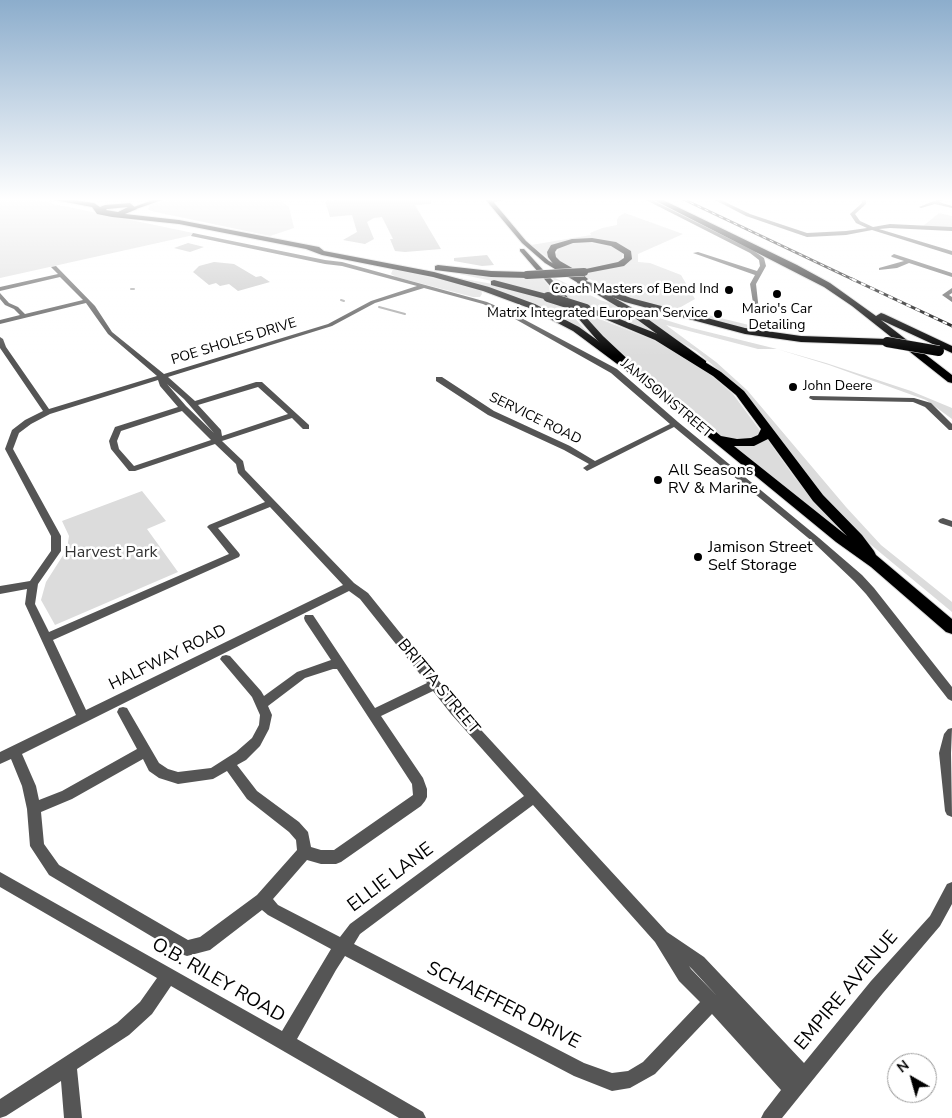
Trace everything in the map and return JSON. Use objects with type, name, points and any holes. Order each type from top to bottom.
[{"type":"highway","points":[[318,251],[453,280],[519,300],[576,329],[640,376],[841,539],[876,563],[952,628]]},
{"type":"highway","points":[[334,251],[481,280],[548,297],[586,309],[659,338],[717,374],[740,393],[818,498],[857,538],[876,563]]},
{"type":"highway","points":[[335,251],[455,270],[582,277],[625,262],[629,256],[625,251]]},
{"type":"highway","points":[[551,251],[552,257],[557,263],[577,276],[628,300],[708,322],[764,335],[801,339],[887,342],[952,355]]},
{"type":"highway","points":[[762,251],[827,285],[855,304],[952,380]]},
{"type":"highway","points":[[769,251],[834,284],[879,315],[952,372]]},
{"type":"highway","points":[[335,263],[344,258]]},
{"type":"highway","points":[[582,277],[628,300]]},
{"type":"highway","points":[[879,315],[952,350]]},
{"type":"highway","points":[[716,438],[737,443],[748,443],[759,440],[763,437],[766,430]]},
{"type":"main road","points":[[522,251],[575,310],[640,376]]},
{"type":"main road","points":[[535,251],[559,270],[582,277],[676,342],[717,374]]},
{"type":"street","name":"JAMISON STREET","points":[[273,251],[335,263],[424,286],[496,308],[605,365],[628,381],[675,424],[814,538],[858,578],[952,696]]},
{"type":"street","points":[[749,251],[757,255],[763,263],[759,274],[752,284],[757,310],[750,313]]},
{"type":"street","points":[[696,252],[759,274]]},
{"type":"street","points":[[894,256],[952,275]]},
{"type":"street","points":[[881,269],[897,266],[908,261]]},
{"type":"street","name":"BRITTA STREET","points":[[54,267],[86,301],[110,332],[194,404],[218,432],[218,440]]},
{"type":"street","points":[[0,289],[61,275]]},
{"type":"street","name":"POE SHOLES DRIVE","points":[[5,451],[21,427],[47,412],[330,325],[373,302],[424,286]]},
{"type":"street","points":[[952,290],[944,296],[952,300]]},
{"type":"street","points":[[0,295],[7,304],[16,308],[24,316]]},
{"type":"street","points":[[0,322],[86,301]]},
{"type":"street","points":[[0,339],[3,347],[47,412]]},
{"type":"street","name":"BRITTA STREET","points":[[161,377],[163,384],[183,408],[240,463],[241,471],[270,503],[350,586],[364,596],[434,685],[533,797],[661,936],[685,975],[793,1090]]},
{"type":"street","name":"SERVICE ROAD","points":[[439,379],[491,414],[567,448],[591,466],[675,424]]},
{"type":"street","points":[[194,404],[259,384],[306,427]]},
{"type":"street","points":[[813,398],[908,399],[920,401],[932,409],[952,428]]},
{"type":"street","points":[[183,408],[118,429],[113,441],[115,449],[132,469],[293,415]]},
{"type":"street","points":[[5,451],[56,536],[56,551],[33,584],[30,604],[84,718]]},
{"type":"street","points":[[47,638],[235,555],[212,527],[270,503]]},
{"type":"street","points":[[0,590],[33,584]]},
{"type":"street","name":"HALFWAY ROAD","points":[[0,758],[350,586]]},
{"type":"street","points":[[304,852],[321,857],[336,857],[416,802],[420,797],[418,782],[309,618]]},
{"type":"street","points":[[123,712],[144,752],[154,767],[164,774],[178,778],[213,773],[249,749],[261,734],[266,715],[257,694],[226,659]]},
{"type":"street","points":[[261,704],[301,676],[333,664],[341,665]]},
{"type":"street","points":[[374,714],[434,685]]},
{"type":"street","points":[[952,733],[948,738],[945,753],[952,811]]},
{"type":"street","points":[[14,751],[29,786],[34,809],[37,846],[54,870],[187,948],[204,944],[262,900],[304,852],[302,837],[294,827],[252,795],[229,764]]},
{"type":"street","points":[[34,809],[67,795],[144,752]]},
{"type":"street","name":"ELLIE LANE","points":[[286,1043],[342,947],[355,929],[533,797]]},
{"type":"street","name":"O.B. RILEY ROAD","points":[[0,879],[417,1118]]},
{"type":"street","name":"EMPIRE AVENUE","points":[[770,1118],[935,921],[952,889]]},
{"type":"street","name":"SCHAEFFER DRIVE","points":[[262,900],[273,910],[342,947],[580,1070],[612,1082],[630,1080],[648,1068],[712,1002]]},
{"type":"street","name":"BRITTA STREET","points":[[661,936],[698,963],[804,1076]]},
{"type":"street","points":[[0,1110],[123,1029],[146,1008],[168,976]]},
{"type":"street","points":[[68,1066],[73,1118]]},
{"type":"green space","points":[[0,251],[121,251],[0,278]]},
{"type":"green space","points":[[539,251],[549,251],[548,258]]},
{"type":"green space","points":[[557,251],[622,251],[623,254],[622,259],[610,265],[575,271],[557,258]]},
{"type":"green space","points":[[644,251],[638,254],[638,262],[650,263],[681,275],[695,299],[679,308],[782,333],[756,332],[673,310],[621,294],[579,274],[613,269],[629,262],[632,257],[631,252]]},
{"type":"green space","points":[[393,269],[468,286],[481,290],[482,294],[480,297],[473,297],[396,277],[391,274]]},
{"type":"green space","points":[[441,270],[541,277],[559,298],[538,291]]},
{"type":"green space","points":[[551,276],[600,300],[692,328],[777,349],[758,349],[666,325],[716,362],[747,390],[846,507],[881,545],[952,602],[952,612],[853,530],[741,391],[696,351],[674,338],[672,339],[573,304]]},
{"type":"green space","points":[[453,277],[493,284],[562,304],[590,335],[544,310]]},
{"type":"green space","points":[[579,311],[651,339],[685,357],[706,371],[733,394],[759,429],[760,434],[747,442],[721,437],[630,363],[604,339]]},
{"type":"green space","points":[[777,349],[826,363],[911,391],[952,408],[952,419],[926,400],[829,365]]},
{"type":"green space","points":[[767,439],[795,478],[842,532],[729,445],[742,447],[756,445]]},
{"type":"green space","name":"Harvest Park","points":[[142,491],[166,521],[147,529],[178,572],[55,625],[41,600],[46,582],[67,549],[69,536],[62,521]]},
{"type":"building","points":[[487,255],[494,265],[482,266],[454,261],[454,258]]},
{"type":"building","points":[[214,262],[234,264],[256,277],[261,276],[270,282],[238,291],[229,284],[220,286],[216,283],[209,285],[193,272],[199,266]]},
{"type":"waterway","points":[[379,307],[405,314]]},
{"type":"waterway","points":[[558,314],[569,315]]},
{"type":"railway","points":[[793,251],[854,280]]},
{"type":"railway","points":[[852,279],[952,326]]},
{"type":"place","name":"Coach Masters of Bend Ind","points":[[729,290]]},
{"type":"place","name":"Mario's Car Detailing","points":[[777,294]]},
{"type":"place","name":"Matrix Integrated European Service","points":[[718,314]]},
{"type":"place","name":"John Deere","points":[[793,387]]},
{"type":"place","name":"All Seasons RV & Marine","points":[[658,480]]},
{"type":"place","name":"Jamison Street Self Storage","points":[[698,557]]}]
